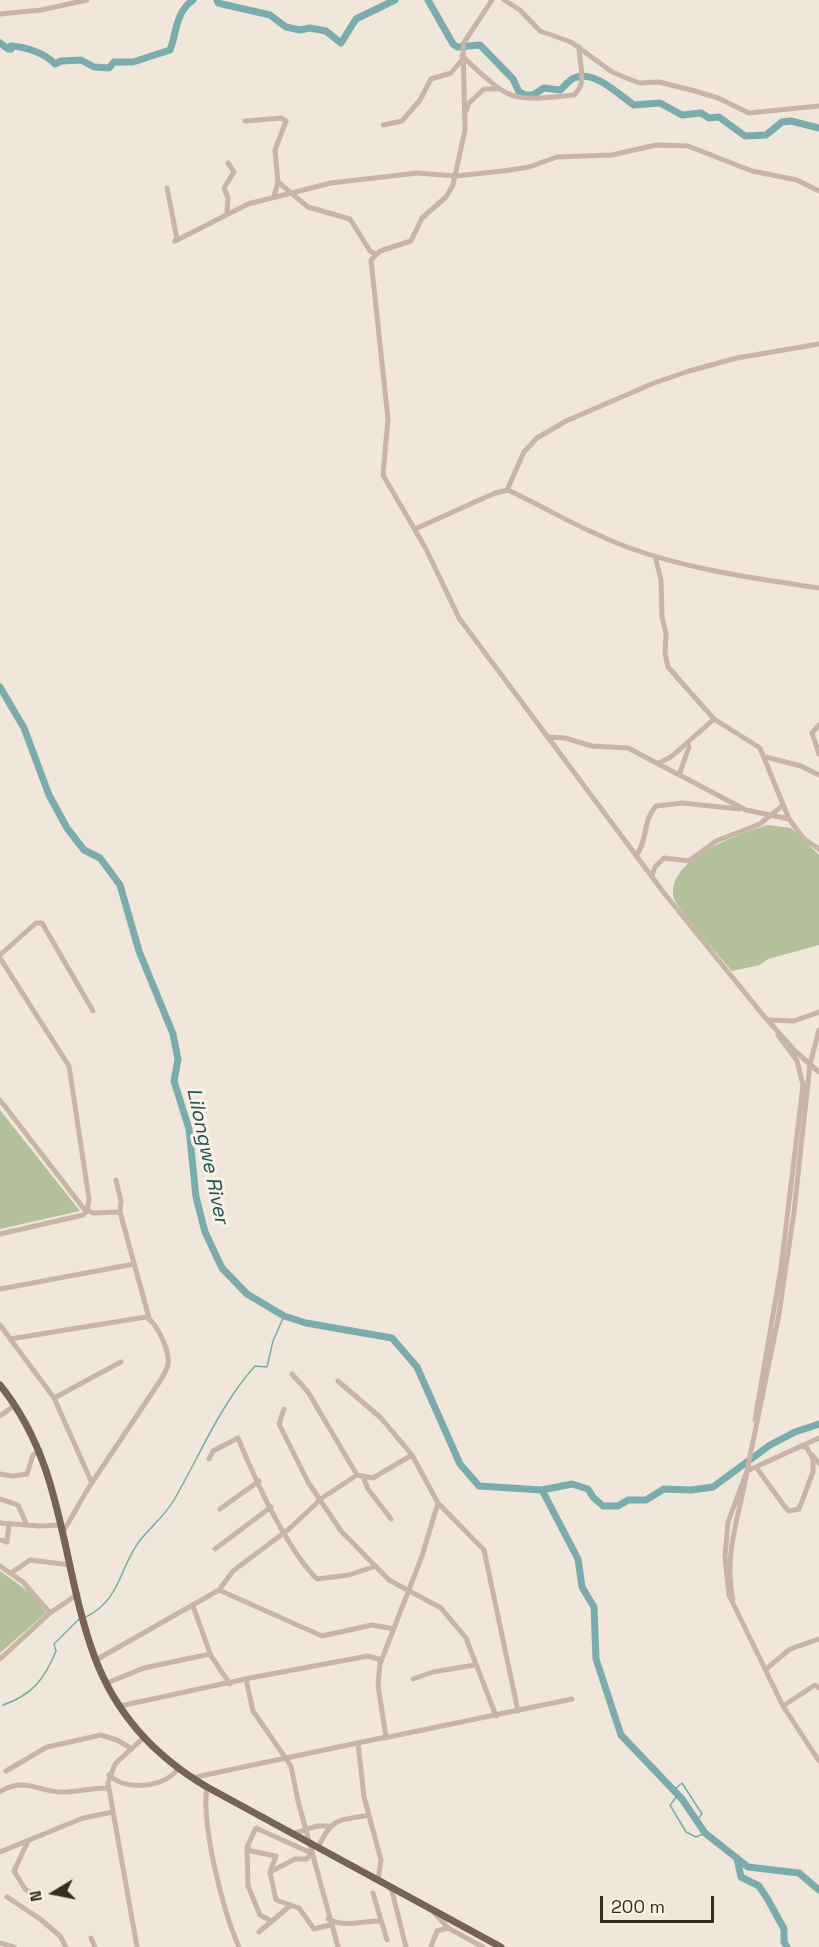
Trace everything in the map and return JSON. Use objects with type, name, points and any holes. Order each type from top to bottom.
[{"type":"main road","points":[[0,1385],[40,1450],[54,1491],[96,1660],[120,1706],[143,1738],[191,1778],[501,1947]]},
{"type":"street","points":[[0,14],[41,10],[87,0]]},
{"type":"street","points":[[486,0],[487,7]]},
{"type":"street","points":[[492,0],[463,44],[464,137],[451,189],[422,218],[411,241],[375,254],[370,265],[388,420],[382,470],[386,482],[414,530],[459,618],[636,856],[770,1022],[797,1061],[803,1085],[781,1268],[759,1383],[751,1448]]},
{"type":"street","points":[[504,0],[520,10],[540,31],[579,47],[612,72],[635,82],[659,82],[695,91],[718,98],[749,113],[819,106]]},
{"type":"street","points":[[465,113],[469,103],[484,89],[500,91],[528,100],[574,95],[583,82],[579,47]]},
{"type":"street","points":[[462,55],[500,91]]},
{"type":"street","points":[[383,125],[402,121],[420,100],[431,79],[451,73],[462,55]]},
{"type":"street","points":[[245,121],[281,118],[286,121],[274,152],[278,182],[274,196]]},
{"type":"street","points":[[167,188],[176,240],[227,212],[274,196],[331,183],[412,174],[456,176],[529,167],[557,157],[612,155],[639,147],[683,145],[752,171],[793,179],[819,191]]},
{"type":"street","points":[[227,212],[228,198],[224,188],[234,172],[228,163]]},
{"type":"street","points":[[278,182],[312,209],[350,219],[370,251],[375,254]]},
{"type":"street","points":[[507,490],[524,452],[537,438],[566,421],[688,371],[737,358],[819,344]]},
{"type":"street","points":[[414,530],[495,493],[507,490],[616,543],[654,556],[696,568],[819,588]]},
{"type":"street","points":[[654,556],[661,580],[668,667],[714,719],[756,745],[766,758],[782,806],[789,819],[804,838],[819,849]]},
{"type":"street","points":[[658,763],[671,757],[714,719]]},
{"type":"street","points":[[819,725],[812,733],[819,754]]},
{"type":"street","points":[[548,737],[566,738],[592,746],[623,746],[746,810]]},
{"type":"street","points":[[679,775],[689,747],[687,743]]},
{"type":"street","points":[[766,758],[818,771]]},
{"type":"street","points":[[636,856],[646,837],[648,815],[656,806],[682,803],[746,810],[789,819]]},
{"type":"street","points":[[652,876],[664,858],[689,861],[716,841],[760,824],[782,806]]},
{"type":"street","points":[[87,1211],[89,1193],[69,1066],[0,956],[36,923],[42,923],[93,1011]]},
{"type":"street","points":[[770,1022],[794,1021],[819,1012]]},
{"type":"street","points":[[770,1022],[819,1072]]},
{"type":"street","points":[[819,1030],[810,1064],[794,1212],[779,1314],[730,1561],[732,1595],[736,1610],[783,1706],[819,1761]]},
{"type":"street","points":[[810,1064],[819,1063]]},
{"type":"street","points":[[0,1100],[87,1211]]},
{"type":"street","points":[[0,1523],[63,1528],[112,1457],[167,1367],[166,1351],[149,1318],[134,1264],[120,1212],[121,1202],[116,1180]]},
{"type":"street","points":[[0,1234],[79,1216],[87,1211],[120,1212]]},
{"type":"street","points":[[0,1289],[134,1264]]},
{"type":"street","points":[[10,1339],[139,1317],[149,1318]]},
{"type":"street","points":[[0,1325],[54,1398],[92,1483]]},
{"type":"street","points":[[54,1398],[122,1362]]},
{"type":"street","points":[[292,1374],[308,1392],[357,1475],[364,1479],[368,1490],[391,1519]]},
{"type":"street","points":[[338,1381],[377,1413],[412,1455],[438,1503],[474,1538],[486,1555],[518,1711]]},
{"type":"street","points":[[0,1416],[15,1406]]},
{"type":"street","points":[[284,1409],[279,1424],[297,1463],[319,1501],[341,1531],[376,1566],[406,1591],[415,1593],[441,1608],[466,1638],[496,1716]]},
{"type":"street","points":[[208,1459],[213,1451],[237,1437],[285,1532],[317,1579],[349,1575],[376,1566]]},
{"type":"street","points":[[747,1471],[819,1438]]},
{"type":"street","points":[[800,1446],[807,1449],[819,1463]]},
{"type":"street","points":[[0,1474],[13,1476],[27,1474],[33,1455],[40,1450]]},
{"type":"street","points":[[756,1467],[785,1508],[789,1511],[799,1509],[813,1472],[811,1454]]},
{"type":"street","points":[[364,1479],[383,1474],[412,1455]]},
{"type":"street","points":[[96,1660],[219,1590],[233,1570],[285,1532],[319,1501],[357,1475]]},
{"type":"street","points":[[220,1509],[259,1481]]},
{"type":"street","points":[[0,1499],[18,1505],[27,1525]]},
{"type":"street","points":[[384,1738],[387,1734],[378,1685],[381,1660],[406,1591],[422,1556],[438,1503]]},
{"type":"street","points":[[215,1550],[272,1507]]},
{"type":"street","points":[[0,1540],[7,1542],[9,1524]]},
{"type":"street","points":[[11,1573],[30,1560],[71,1565]]},
{"type":"street","points":[[0,1566],[32,1590],[50,1613]]},
{"type":"street","points":[[219,1590],[322,1636],[366,1626],[394,1629]]},
{"type":"street","points":[[0,1659],[50,1613],[78,1593]]},
{"type":"street","points":[[193,1606],[210,1654],[230,1684]]},
{"type":"street","points":[[766,1669],[790,1649],[819,1639]]},
{"type":"street","points":[[107,1683],[144,1668],[210,1654]]},
{"type":"street","points":[[120,1706],[368,1656],[381,1660]]},
{"type":"street","points":[[413,1679],[434,1672],[475,1665]]},
{"type":"street","points":[[246,1679],[253,1712],[288,1759],[329,1922],[338,1947]]},
{"type":"street","points":[[783,1706],[807,1688],[815,1685],[819,1688]]},
{"type":"street","points":[[191,1778],[572,1699]]},
{"type":"street","points":[[6,1771],[47,1747],[95,1736],[110,1737],[132,1749]]},
{"type":"street","points":[[137,1947],[109,1788],[110,1775],[116,1764],[143,1738]]},
{"type":"street","points":[[358,1743],[359,1766],[381,1860],[378,1880]]},
{"type":"street","points":[[110,1775],[121,1782],[139,1786],[168,1778],[178,1769]]},
{"type":"street","points":[[0,1792],[16,1784],[35,1785],[60,1792],[109,1788]]},
{"type":"street","points":[[207,1787],[206,1802],[219,1887],[239,1947]]},
{"type":"street","points":[[0,1852],[83,1818],[113,1812]]},
{"type":"street","points":[[292,1834],[369,1815]]},
{"type":"street","points":[[318,1848],[329,1826]]},
{"type":"street","points":[[271,1921],[260,1916],[248,1886],[247,1849],[251,1836],[259,1828],[280,1841],[311,1853]]},
{"type":"street","points":[[27,1841],[14,1871],[25,1889],[36,1897]]},
{"type":"street","points":[[247,1849],[276,1856],[270,1872],[276,1900],[304,1913],[314,1929],[318,1930],[329,1922],[347,1925],[357,1921],[380,1921]]},
{"type":"street","points":[[270,1872],[295,1859],[307,1859],[311,1853]]},
{"type":"street","points":[[391,1887],[406,1947]]},
{"type":"street","points":[[373,1893],[387,1940]]},
{"type":"street","points":[[7,1897],[40,1918],[60,1936],[66,1947]]},
{"type":"street","points":[[259,1932],[291,1905]]},
{"type":"street","points":[[430,1908],[448,1928],[483,1947]]},
{"type":"street","points":[[430,1947],[437,1931],[448,1928]]},
{"type":"street","points":[[91,1938],[95,1947]]},
{"type":"street","points":[[0,1942],[14,1947]]},
{"type":"green space","points":[[768,825],[791,828],[819,855],[819,945],[768,959],[760,965],[732,971],[677,904],[674,899],[674,885],[681,872],[692,860],[707,850],[741,834]]},
{"type":"green space","points":[[0,1110],[80,1211],[0,1229]]},
{"type":"green space","points":[[0,1571],[32,1594],[46,1613],[0,1653]]},
{"type":"waterway","points":[[0,43],[8,49],[11,49],[11,46],[35,51],[55,64],[61,61],[81,60],[94,67],[109,68],[114,62],[133,62],[170,50],[180,17],[193,0]]},
{"type":"waterway","points":[[217,0],[218,3],[270,15],[286,27],[326,31],[341,43],[356,19],[395,0]]},
{"type":"waterway","points":[[428,0],[453,44],[457,47],[480,45],[513,79],[519,92],[525,95],[533,95],[544,88],[560,90],[574,78],[582,76],[606,84],[634,105],[660,103],[682,115],[701,113],[709,118],[719,117],[745,136],[766,135],[782,122],[791,121],[819,128]]},
{"type":"waterway","name":"Lilongwe River","points":[[0,687],[24,728],[49,795],[67,828],[84,850],[100,858],[120,885],[139,951],[173,1034],[178,1059],[174,1081],[189,1129],[196,1197],[205,1232],[222,1268],[247,1294],[284,1316],[306,1323],[392,1338],[417,1367],[460,1464],[479,1486],[542,1490],[578,1559],[582,1587],[594,1607],[596,1659],[621,1735],[682,1799],[705,1833],[748,1867],[799,1873],[819,1890]]},
{"type":"waterway","points":[[86,1617],[106,1602],[118,1584],[138,1543],[170,1506],[231,1397],[255,1366],[267,1367],[273,1341],[284,1316]]},
{"type":"waterway","points":[[542,1490],[572,1484],[588,1489],[603,1506],[618,1506],[628,1500],[646,1500],[664,1489],[691,1490],[713,1487],[770,1445],[795,1432],[819,1424]]},
{"type":"waterway","points":[[3,1705],[22,1696],[36,1685],[47,1670],[56,1651],[54,1644],[79,1619]]},
{"type":"waterway","points":[[673,1791],[682,1783],[702,1814],[697,1820]]},
{"type":"waterway","points":[[678,1795],[670,1805],[686,1832],[696,1837],[705,1833]]},
{"type":"waterway","points":[[737,1858],[741,1877],[759,1886],[767,1898],[784,1929],[784,1942],[787,1947]]}]
